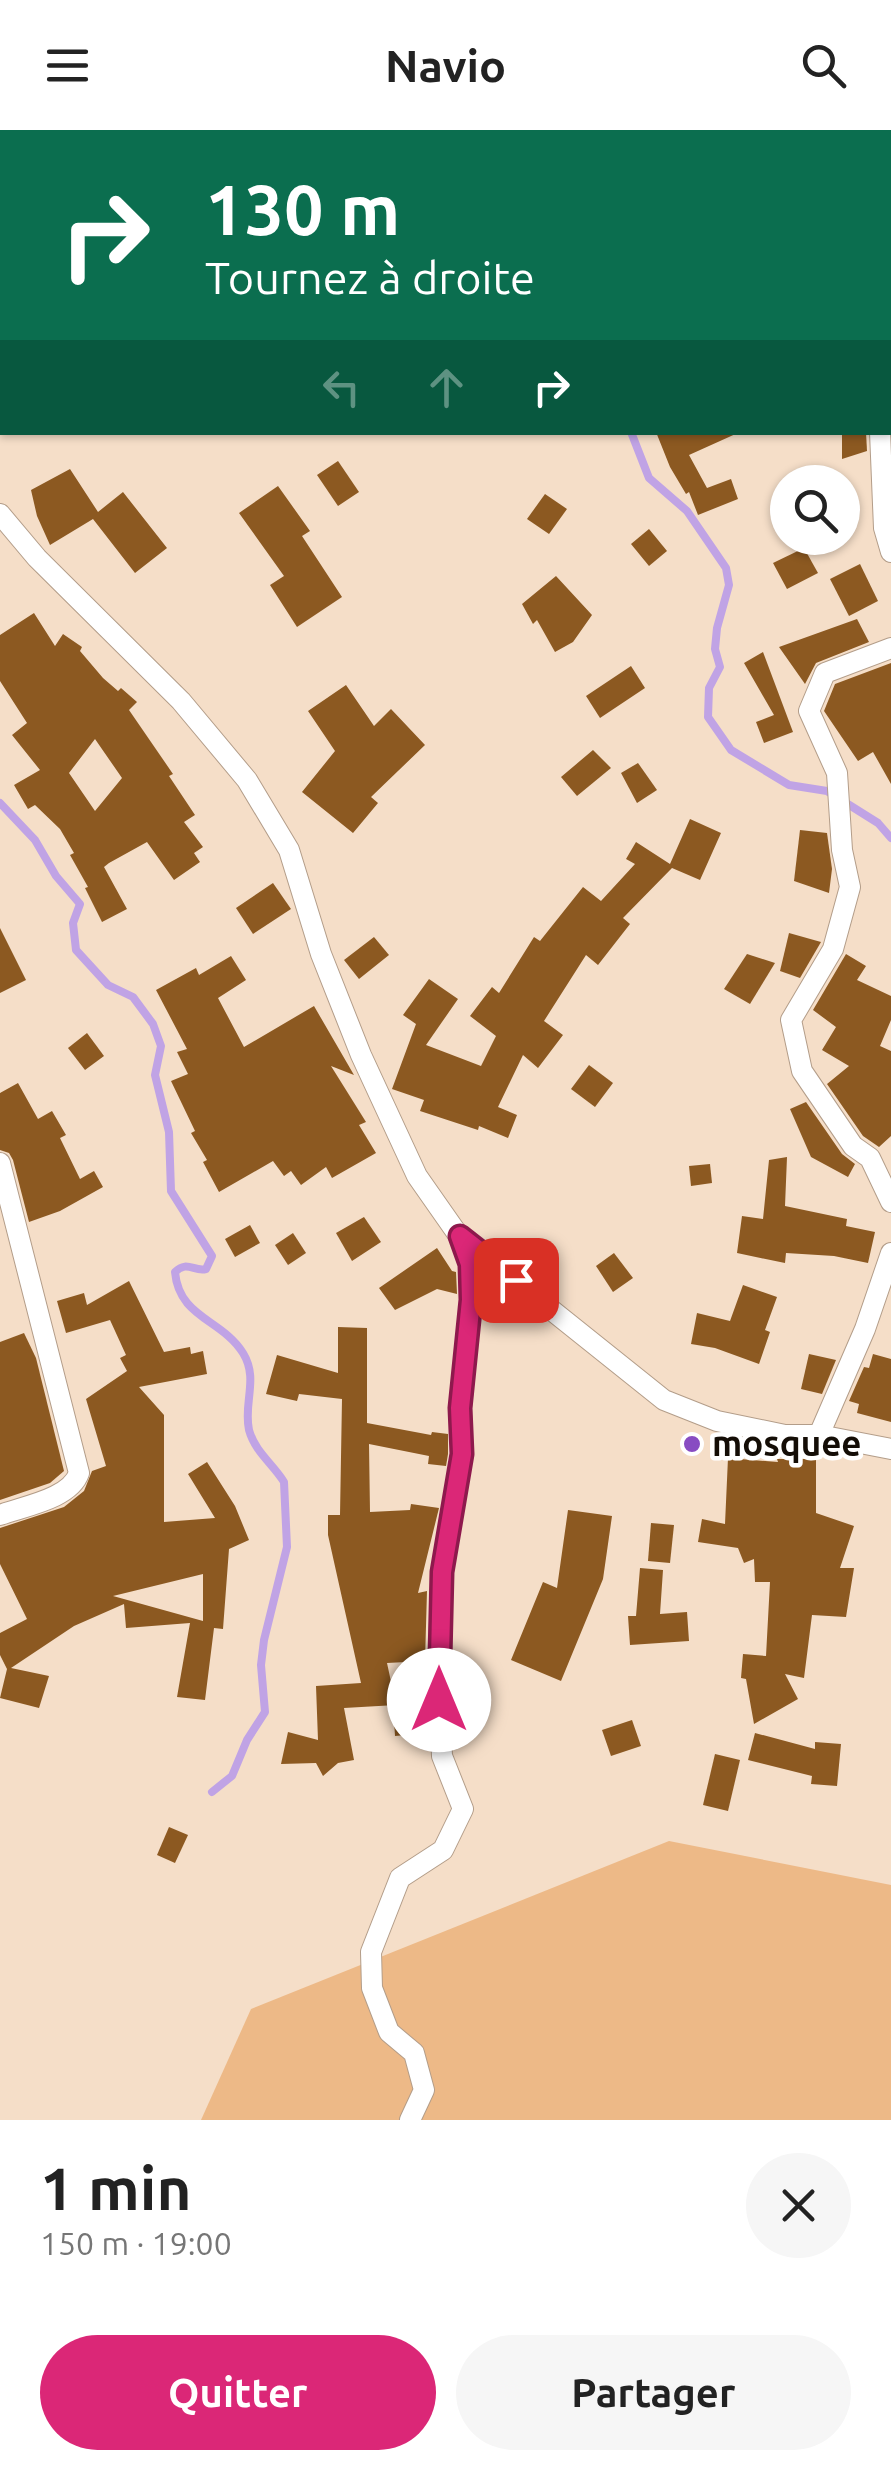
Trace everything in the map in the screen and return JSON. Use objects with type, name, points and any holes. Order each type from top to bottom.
[{"type":"street","points":[[880,435],[884,528],[891,552]]},
{"type":"street","points":[[0,514],[50,571],[181,701],[247,780],[289,850],[321,954],[417,1176],[460,1236],[664,1400],[717,1421],[891,1449]]},
{"type":"street","points":[[891,648],[825,674],[810,711],[837,773],[850,887],[833,949],[791,1020],[802,1071],[854,1146],[870,1158],[891,1202]]},
{"type":"street","points":[[0,1162],[79,1474],[75,1484],[65,1491],[0,1515]]},
{"type":"street","points":[[410,2120],[424,2090],[414,2053],[389,2032],[372,1988],[371,1952],[400,1878],[443,1850],[463,1809],[442,1756],[438,1672],[442,1572],[462,1454],[460,1408],[471,1300],[470,1264],[460,1236]]},
{"type":"street","points":[[819,1435],[865,1329],[886,1292],[891,1254]]},
{"type":"shaded area","points":[[669,1841],[891,1885],[891,2120],[201,2120],[251,2009]]},
{"type":"building","points":[[657,435],[733,435],[689,455],[707,488],[731,479],[738,499],[698,515],[689,492],[686,494]]},
{"type":"building","points":[[842,435],[866,435],[867,451],[842,459]]},
{"type":"building","points":[[338,461],[359,492],[338,506],[317,475]]},
{"type":"building","points":[[70,469],[98,512],[123,492],[167,548],[135,573],[93,519],[50,545],[31,490]]},
{"type":"building","points":[[278,486],[310,531],[302,536],[342,597],[297,627],[270,585],[284,576],[239,513]]},
{"type":"building","points":[[545,494],[567,509],[549,534],[527,519]]},
{"type":"building","points":[[649,529],[667,551],[649,566],[631,544]]},
{"type":"building","points":[[790,555],[808,555],[818,573],[787,589],[773,563]]},
{"type":"building","points":[[860,564],[878,601],[849,616],[830,579]]},
{"type":"building","points":[[556,576],[592,615],[573,642],[555,652],[537,620],[533,624],[522,604]]},
{"type":"building","points":[[34,613],[55,646],[63,634],[82,647],[80,651],[103,678],[137,702],[129,710],[173,774],[169,776],[195,815],[184,822],[203,847],[194,853],[200,862],[174,880],[147,842],[109,863],[104,867],[127,909],[102,922],[60,829],[35,805],[28,809],[14,785],[40,770],[12,735],[27,723],[0,681],[0,635]],"holes":[[[95,739],[122,778],[95,811],[69,773]]]},
{"type":"building","points":[[857,619],[869,642],[816,663],[805,684],[779,647]]},
{"type":"building","points":[[763,652],[793,732],[764,743],[756,722],[774,715],[744,663]]},
{"type":"building","points":[[891,663],[891,784],[873,752],[858,761],[824,711],[835,684]]},
{"type":"building","points":[[631,666],[645,688],[600,718],[586,696]]},
{"type":"building","points":[[346,685],[374,726],[391,709],[425,745],[371,797],[378,803],[353,833],[302,792],[335,751],[308,711]]},
{"type":"building","points":[[593,750],[611,768],[577,796],[561,777]]},
{"type":"building","points":[[638,763],[657,790],[637,803],[621,773]]},
{"type":"building","points":[[690,819],[721,833],[700,880],[672,868],[623,918],[630,924],[598,965],[586,955],[544,1021],[563,1035],[538,1068],[523,1055],[498,1107],[517,1115],[508,1138],[420,1111],[424,1100],[392,1089],[416,1024],[403,1015],[429,979],[458,999],[426,1045],[481,1066],[496,1036],[470,1016],[492,987],[499,993],[534,937],[540,941],[583,887],[601,901],[635,864],[626,859],[636,842],[670,864]]},
{"type":"building","points":[[800,830],[827,833],[832,869],[829,893],[794,881]]},
{"type":"building","points":[[273,883],[291,909],[253,934],[236,908]]},
{"type":"building","points":[[0,928],[26,980],[0,993]]},
{"type":"building","points":[[789,933],[821,942],[800,978],[780,971]]},
{"type":"building","points":[[374,937],[389,955],[359,979],[344,960]]},
{"type":"building","points":[[747,954],[775,963],[750,1004],[724,989]]},
{"type":"building","points":[[846,954],[866,966],[857,980],[891,996],[891,1020],[880,1046],[891,1051],[891,1136],[879,1147],[863,1136],[827,1084],[849,1066],[822,1050],[836,1027],[813,1010]]},
{"type":"building","points":[[231,956],[246,980],[218,998],[244,1047],[314,1006],[354,1075],[331,1066],[366,1122],[359,1125],[376,1153],[332,1178],[326,1167],[301,1185],[291,1171],[284,1176],[273,1161],[219,1192],[171,1081],[188,1074],[177,1052],[187,1049],[156,990],[196,968],[199,975]]},
{"type":"building","points":[[87,1033],[104,1056],[85,1070],[68,1048]]},
{"type":"building","points":[[589,1065],[613,1083],[595,1107],[571,1089]]},
{"type":"building","points":[[18,1083],[38,1119],[52,1111],[66,1135],[60,1138],[80,1179],[94,1171],[103,1187],[60,1211],[29,1222],[13,1160],[9,1153],[0,1150],[0,1093]]},
{"type":"building","points":[[806,1102],[842,1154],[855,1164],[848,1177],[811,1157],[790,1109]]},
{"type":"building","points":[[787,1157],[785,1206],[847,1219],[846,1226],[875,1232],[868,1263],[786,1253],[785,1263],[737,1253],[742,1216],[763,1219],[769,1160]]},
{"type":"building","points":[[710,1164],[712,1183],[691,1186],[689,1166]]},
{"type":"building","points":[[364,1217],[381,1242],[352,1261],[336,1233]]},
{"type":"building","points":[[250,1225],[260,1243],[235,1257],[225,1239]]},
{"type":"building","points":[[293,1233],[306,1253],[288,1265],[275,1245]]},
{"type":"building","points":[[437,1248],[456,1272],[457,1294],[437,1289],[395,1310],[379,1288]]},
{"type":"building","points":[[614,1253],[633,1278],[613,1292],[596,1266]]},
{"type":"building","points":[[129,1281],[164,1352],[190,1347],[191,1354],[203,1351],[207,1374],[139,1387],[164,1415],[164,1522],[215,1518],[188,1474],[207,1462],[235,1506],[249,1540],[229,1549],[223,1629],[214,1628],[205,1700],[177,1697],[190,1623],[126,1628],[124,1604],[74,1626],[11,1668],[49,1676],[39,1708],[0,1698],[7,1669],[0,1655],[0,1633],[27,1619],[0,1564],[0,1528],[64,1507],[84,1491],[92,1471],[106,1466],[86,1399],[127,1371],[120,1358],[126,1355],[110,1320],[66,1333],[57,1301],[84,1293],[87,1305]],"holes":[[[203,1574],[203,1621],[113,1596]]]},
{"type":"building","points":[[743,1285],[777,1297],[765,1330],[770,1332],[759,1364],[691,1344],[697,1313],[730,1321]]},
{"type":"building","points":[[338,1327],[367,1328],[367,1423],[431,1435],[448,1434],[448,1454],[446,1466],[428,1464],[429,1456],[369,1444],[370,1512],[410,1510],[411,1504],[439,1508],[418,1593],[427,1591],[425,1661],[387,1663],[396,1705],[344,1708],[354,1760],[338,1763],[323,1776],[316,1763],[281,1764],[288,1732],[318,1740],[316,1686],[361,1683],[328,1535],[328,1515],[340,1515],[342,1399],[299,1394],[297,1401],[266,1394],[277,1355],[338,1373]]},
{"type":"building","points":[[24,1333],[36,1358],[64,1471],[50,1483],[0,1500],[0,1342]]},
{"type":"building","points":[[809,1354],[836,1360],[822,1394],[801,1389]]},
{"type":"building","points":[[873,1354],[891,1359],[891,1422],[857,1413],[859,1404],[849,1401]]},
{"type":"building","points":[[728,1458],[778,1462],[777,1459],[816,1459],[816,1513],[854,1526],[840,1568],[854,1568],[846,1617],[812,1615],[804,1678],[785,1674],[798,1699],[754,1724],[746,1679],[741,1678],[743,1654],[766,1656],[770,1582],[755,1582],[754,1559],[744,1563],[738,1548],[698,1542],[702,1519],[725,1524]]},
{"type":"building","points":[[568,1510],[612,1516],[603,1579],[561,1681],[511,1660],[543,1582],[557,1588]]},
{"type":"building","points":[[651,1523],[674,1525],[670,1563],[648,1561]]},
{"type":"building","points":[[640,1568],[663,1570],[660,1614],[687,1612],[689,1641],[630,1645],[628,1616],[636,1616]]},
{"type":"building","points":[[426,1704],[427,1733],[395,1736],[393,1706]]},
{"type":"building","points":[[632,1720],[641,1746],[611,1756],[602,1730]]},
{"type":"building","points":[[755,1733],[815,1749],[815,1742],[841,1744],[837,1786],[811,1784],[812,1776],[748,1760]]},
{"type":"building","points":[[715,1754],[740,1760],[728,1811],[703,1805]]},
{"type":"building","points":[[169,1827],[188,1835],[175,1863],[157,1855]]},
{"type":"waterway","points":[[632,435],[649,478],[687,511],[726,568],[729,585],[715,649],[720,667],[709,688],[708,717],[731,750],[789,785],[827,791],[878,823],[891,838]]},
{"type":"waterway","points":[[0,803],[35,840],[56,876],[80,904],[73,923],[76,950],[108,985],[133,997],[153,1024],[161,1046],[155,1075],[169,1132],[171,1191],[212,1256],[206,1269],[183,1267],[175,1272],[178,1287],[193,1309],[224,1332],[243,1353],[250,1372],[249,1430],[284,1482],[287,1547],[264,1640],[261,1665],[265,1712],[247,1740],[232,1776],[212,1792]]},
{"type":"place","name":"mosquee","points":[[692,1444]]},
{"type":"route","points":[[439,1700],[442,1572],[462,1454],[460,1408],[471,1300],[470,1264],[460,1236],[516,1280]]}]
